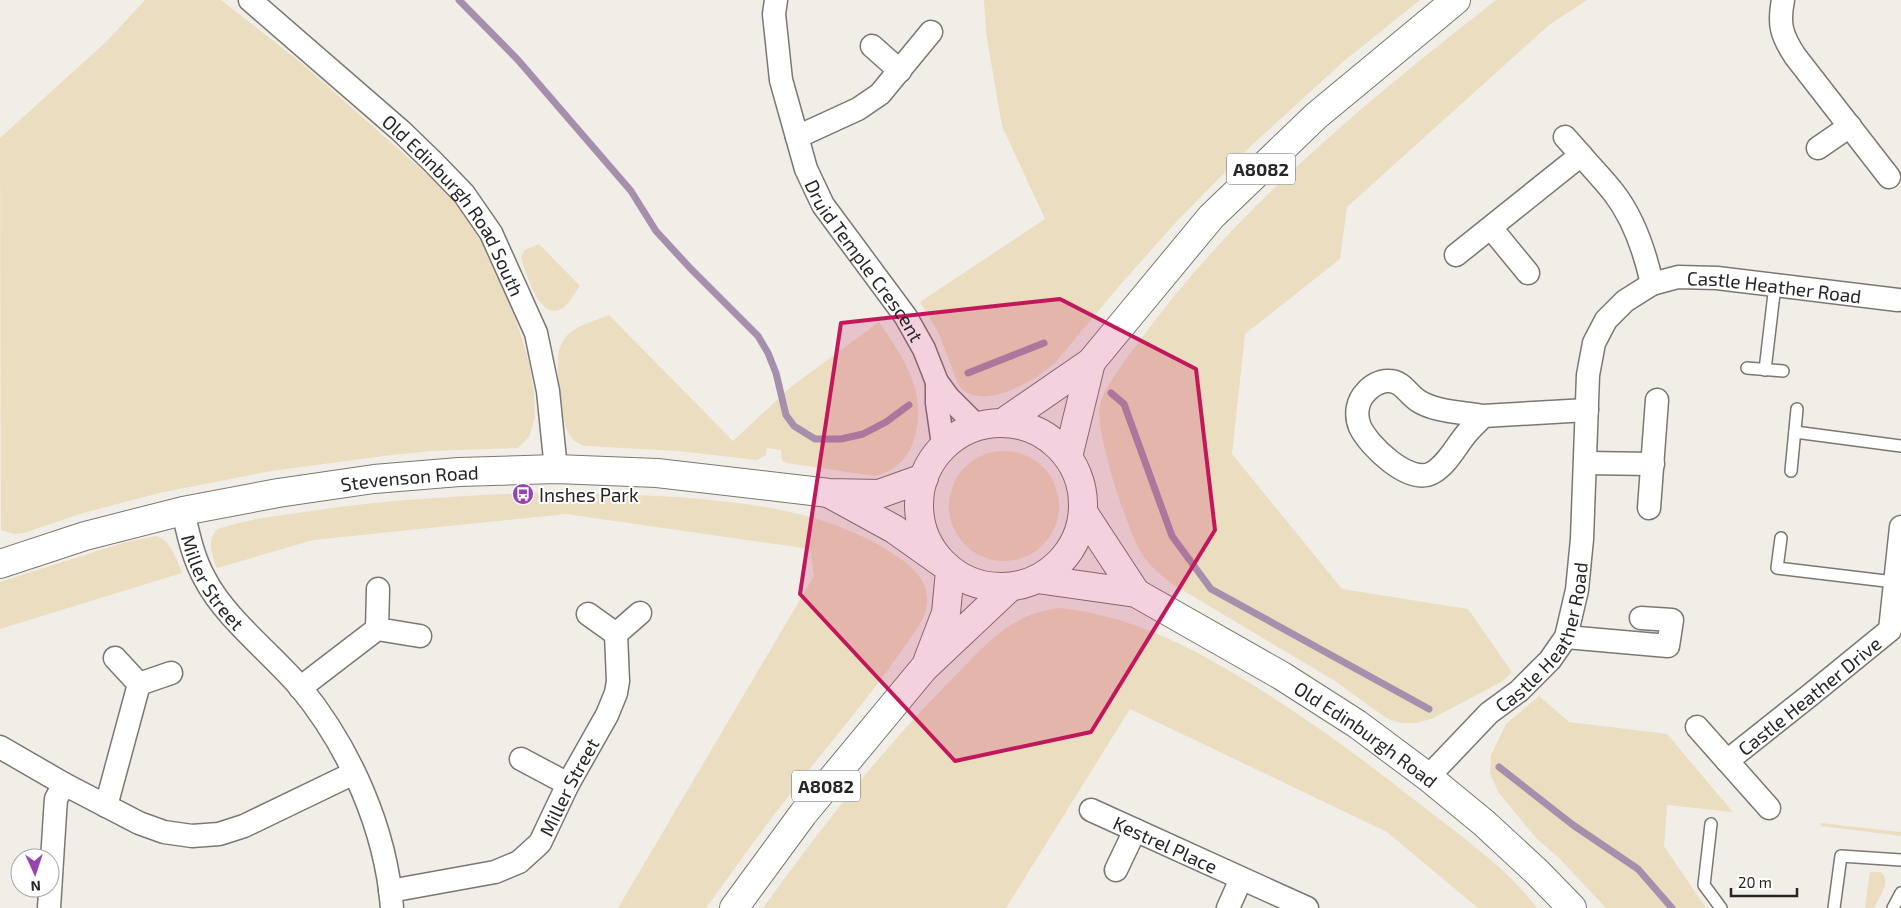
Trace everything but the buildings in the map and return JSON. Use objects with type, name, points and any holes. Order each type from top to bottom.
[{"type":"street","name":"Old Edinburgh Road South","points":[[250,0],[401,131],[464,194],[491,233],[536,333],[548,391],[556,469]]},
{"type":"street","name":"Druid Temple Crescent","points":[[776,0],[774,14],[781,80],[806,169],[823,204],[906,317],[924,349],[937,382],[948,397],[976,425]]},
{"type":"street","name":"A8082","points":[[1004,422],[1091,362],[1211,217],[1316,116],[1456,0]]},
{"type":"street","points":[[1783,0],[1780,19],[1784,40],[1889,177]]},
{"type":"street","points":[[797,137],[858,109],[880,94],[932,32]]},
{"type":"street","points":[[872,46],[900,71]]},
{"type":"street","points":[[1818,148],[1850,126]]},
{"type":"street","points":[[1565,137],[1615,195],[1634,225],[1652,284]]},
{"type":"street","points":[[1456,255],[1581,155]]},
{"type":"street","points":[[1491,228],[1528,273]]},
{"type":"street","name":"Castle Heather Road","points":[[1428,776],[1489,713],[1520,691],[1550,660],[1566,637],[1572,619],[1577,590],[1582,539],[1588,375],[1594,344],[1606,320],[1625,300],[1652,284],[1678,277],[1717,278],[1900,303]]},
{"type":"street","name":"A8082","points":[[1068,457],[1091,362]]},
{"type":"street","points":[[1483,416],[1467,432],[1442,465],[1431,474],[1418,475],[1403,471],[1379,452],[1360,428],[1357,414],[1361,397],[1371,386],[1389,381],[1404,386],[1416,399],[1431,407],[1483,416],[1587,410]]},
{"type":"street","name":"Druid Temple Crescent","points":[[937,382],[943,445]]},
{"type":"street","points":[[1649,508],[1657,400]]},
{"type":"street","name":"A8082","points":[[1004,422],[1032,428],[1048,437],[1068,457],[1080,483],[1083,512],[1080,528],[1067,553],[1037,578],[1010,587],[994,587],[967,580],[946,567],[924,536],[918,508],[924,478],[943,445],[976,425],[1004,422]]},
{"type":"street","points":[[1586,463],[1653,464]]},
{"type":"street","name":"Stevenson Road","points":[[0,564],[85,536],[183,510],[278,493],[374,479],[459,472],[556,469],[657,473],[829,493],[879,494],[924,478]]},
{"type":"street","name":"Stevenson Road","points":[[829,493],[894,529],[946,567]]},
{"type":"street","name":"Miller Street","points":[[183,510],[190,541],[204,579],[220,602],[300,688],[330,730],[354,773],[369,807],[378,834],[391,899],[495,872],[519,862],[540,843],[568,784],[607,715],[616,692],[618,681],[616,634]]},
{"type":"street","name":"Old Edinburgh Road","points":[[1083,512],[1136,593]]},
{"type":"street","name":"Castle Heather Drive","points":[[1726,761],[1809,696],[1895,636],[1894,582],[1901,526]]},
{"type":"street","name":"A8082","points":[[924,668],[946,614],[946,567]]},
{"type":"street","name":"Old Edinburgh Road","points":[[1037,578],[1136,593],[1282,676],[1357,724],[1428,776],[1491,830],[1572,908]]},
{"type":"street","name":"A8082","points":[[734,908],[802,814],[924,668],[1010,587]]},
{"type":"street","points":[[377,629],[378,589]]},
{"type":"street","points":[[588,614],[616,634],[640,613]]},
{"type":"street","points":[[1566,637],[1668,646],[1672,620],[1641,618]]},
{"type":"street","points":[[300,688],[377,629],[420,636]]},
{"type":"street","points":[[116,658],[139,684]]},
{"type":"street","points":[[139,684],[171,673]]},
{"type":"street","points":[[106,806],[139,684]]},
{"type":"street","points":[[1697,727],[1770,808]]},
{"type":"street","points":[[0,747],[64,784],[139,823],[164,832],[192,836],[219,834],[253,822],[354,773]]},
{"type":"street","points":[[521,759],[568,784]]},
{"type":"street","points":[[49,908],[56,798],[64,784]]},
{"type":"street","name":"Kestrel Place","points":[[1091,810],[1307,908]]},
{"type":"street","points":[[1116,870],[1135,830]]},
{"type":"street","name":"Kestrel Place","points":[[1228,908],[1241,879]]},
{"type":"lane","points":[[1765,370],[1775,285]]},
{"type":"lane","points":[[1747,368],[1783,371]]},
{"type":"lane","points":[[1791,471],[1797,409]]},
{"type":"lane","points":[[1794,432],[1901,446]]},
{"type":"lane","points":[[1782,538],[1777,568],[1894,582]]},
{"type":"lane","points":[[1711,824],[1704,885],[1721,908]]},
{"type":"lane","points":[[1834,908],[1841,856],[1901,860]]},
{"type":"lane","points":[[1893,908],[1901,893]]},
{"type":"highlighted area","points":[[1060,299],[1196,369],[1215,530],[1091,732],[955,761],[800,594],[841,323]]},
{"type":"shaded area","points":[[145,0],[221,0],[299,61],[431,178],[459,208],[484,246],[504,288],[529,362],[534,392],[535,418],[529,437],[518,448],[432,451],[271,471],[159,493],[83,513],[24,533],[14,534],[1,530],[0,138],[107,41]]},
{"type":"shaded area","points":[[984,0],[1420,0],[1344,61],[1253,144],[1177,221],[1054,364],[1021,386],[1008,392],[981,396],[969,394],[959,386],[939,334],[920,302],[1045,219],[1002,126],[986,33]]},
{"type":"shaded area","points":[[1496,0],[1587,0],[1549,25],[1347,207],[1340,259],[1245,334],[1232,454],[1342,589],[1468,609],[1512,672],[1503,681],[1431,719],[1416,723],[1401,723],[1386,718],[1335,681],[1174,585],[1150,564],[1143,556],[1137,544],[1121,505],[1102,436],[1100,405],[1116,373],[1176,294],[1260,202],[1305,159],[1399,77]]},
{"type":"shaded area","points":[[539,244],[580,286],[563,308],[555,311],[547,309],[535,295],[521,258],[524,250]]},
{"type":"shaded area","points":[[609,315],[733,441],[792,386],[879,322],[906,366],[917,395],[917,427],[912,445],[898,465],[887,472],[875,476],[786,463],[782,460],[781,450],[767,448],[766,455],[757,460],[678,451],[586,446],[580,444],[570,435],[564,418],[558,376],[559,352],[563,340],[574,330]]},
{"type":"shaded area","points":[[1004,451],[1025,455],[1043,467],[1055,485],[1059,506],[1055,527],[1043,545],[1025,557],[1004,561],[983,557],[965,545],[953,527],[949,506],[953,485],[965,467],[983,455]]},
{"type":"shaded area","points":[[557,492],[705,499],[791,512],[847,529],[873,542],[910,566],[920,577],[926,590],[927,605],[925,612],[912,636],[886,673],[771,818],[706,908],[618,908],[814,576],[810,549],[566,514],[313,540],[217,568],[211,548],[212,538],[218,529],[261,518],[399,501]]},
{"type":"shaded area","points":[[156,536],[170,546],[182,573],[0,629],[0,582],[126,542]]},
{"type":"shaded area","points":[[1059,608],[1113,618],[1164,637],[1214,662],[1261,690],[1342,745],[1467,840],[1511,879],[1537,908],[1478,908],[1387,832],[1130,709],[1006,908],[763,908],[807,848],[876,762],[925,707],[974,657],[998,634],[1016,622],[1037,613]]},
{"type":"shaded area","points":[[1539,696],[1569,722],[1667,734],[1733,812],[1667,805],[1664,846],[1706,908],[1606,908],[1559,858],[1537,839],[1499,793],[1490,774],[1491,755],[1506,724]]},
{"type":"shaded area","points":[[1821,823],[1901,832],[1901,836],[1821,826]]},
{"type":"shaded area","points":[[1870,872],[1881,872],[1884,876],[1885,885],[1874,908],[1865,908]]},
{"type":"waterway","points":[[459,0],[518,60],[631,191],[656,231],[758,336],[768,353],[776,373],[786,415],[794,426],[815,439],[841,439],[863,434],[886,422],[909,405]]},
{"type":"waterway","points":[[968,373],[1044,343]]},
{"type":"waterway","points":[[1111,393],[1124,404],[1172,536],[1211,589],[1429,709]]},
{"type":"waterway","points":[[1499,767],[1573,825],[1638,869],[1672,908]]},
{"type":"place","name":"Inshes Park","points":[[523,494]]}]
